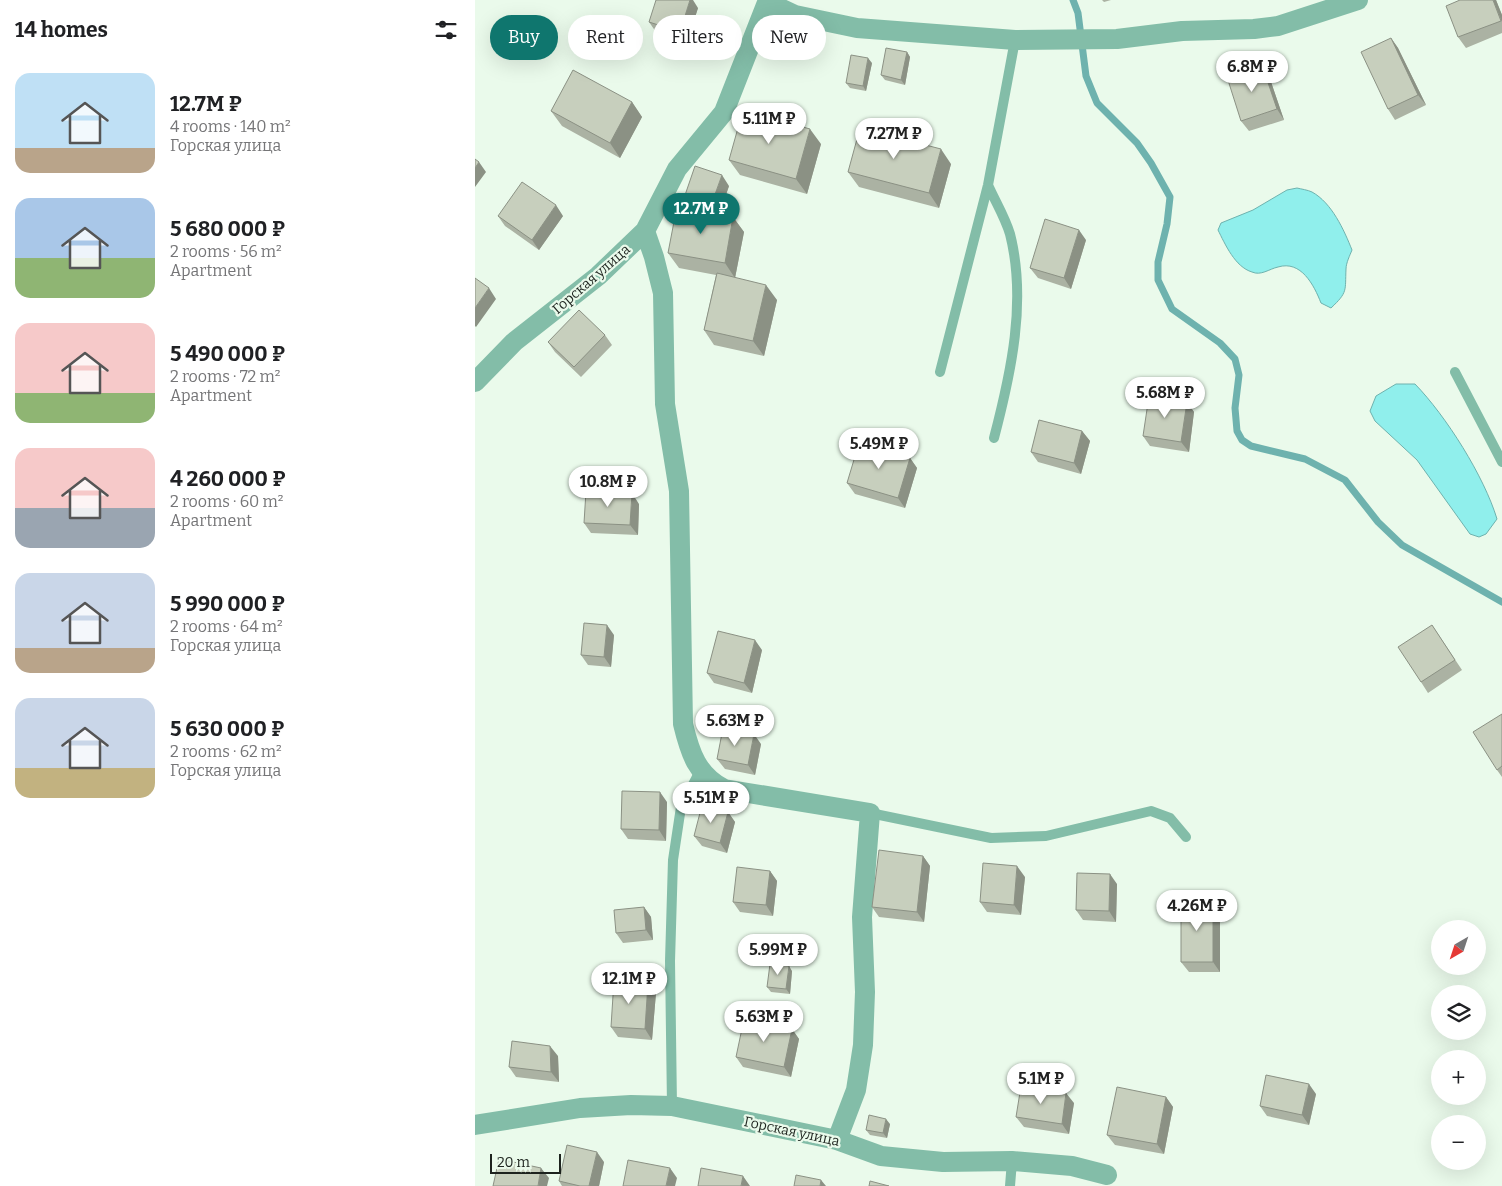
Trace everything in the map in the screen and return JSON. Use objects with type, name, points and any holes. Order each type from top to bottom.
[{"type":"street","points":[[767,1],[795,15],[857,28],[1015,40],[1117,39],[1182,31],[1254,30],[1278,26],[1358,0]]},
{"type":"street","name":"Горская улица","points":[[475,382],[513,342],[598,276],[645,231],[677,169],[724,112],[767,1]]},
{"type":"street","points":[[645,231],[654,257],[663,294],[665,404],[679,491],[683,724],[689,751],[700,771],[711,782],[724,789],[870,812],[862,917],[865,992],[863,1044],[856,1090],[837,1140]]},
{"type":"street","name":"Горская улица","points":[[475,1124],[580,1108],[631,1104],[672,1106],[837,1140],[881,1156],[943,1162],[1012,1161],[1072,1166],[1107,1175]]},
{"type":"lane","points":[[940,372],[988,185],[1015,40]]},
{"type":"lane","points":[[988,185],[1009,233],[1015,264],[1017,309],[1009,378],[994,438]]},
{"type":"lane","points":[[1455,372],[1502,462]]},
{"type":"lane","points":[[672,1106],[670,961],[673,860],[681,807],[700,771]]},
{"type":"lane","points":[[870,812],[991,838],[1046,836],[1151,811],[1170,818],[1186,837]]},
{"type":"lane","points":[[1010,1186],[1012,1161]]},
{"type":"water","points":[[1297,188],[1312,192],[1326,203],[1341,226],[1352,250],[1346,267],[1345,291],[1331,308],[1321,303],[1310,282],[1300,271],[1293,267],[1278,267],[1259,273],[1246,269],[1231,254],[1218,230],[1221,223],[1253,210],[1287,190]]},
{"type":"water","points":[[1396,384],[1415,384],[1427,397],[1463,447],[1483,484],[1497,519],[1486,534],[1479,537],[1470,534],[1417,460],[1375,421],[1370,411],[1376,396]]},
{"type":"building","points":[[656,0],[690,0],[685,15],[653,15],[653,23],[649,22]]},
{"type":"building","points":[[1460,0],[1493,0],[1501,21],[1458,37],[1446,6]]},
{"type":"building","points":[[1391,38],[1418,95],[1388,109],[1361,52]]},
{"type":"building","points":[[886,48],[907,52],[901,80],[881,75]]},
{"type":"building","points":[[851,55],[868,58],[863,86],[846,83]]},
{"type":"building","points":[[1262,65],[1277,109],[1241,121],[1227,77]]},
{"type":"building","points":[[573,70],[632,102],[610,143],[551,111]]},
{"type":"building","points":[[743,110],[810,129],[796,179],[729,160]]},
{"type":"building","points":[[860,128],[941,149],[929,193],[848,172]]},
{"type":"building","points":[[475,159],[479,162],[475,168]]},
{"type":"building","points":[[695,166],[722,175],[709,211],[683,201]]},
{"type":"building","points":[[522,182],[556,205],[532,240],[498,216]]},
{"type":"building","points":[[677,206],[733,217],[725,263],[668,253]]},
{"type":"building","points":[[1045,219],[1079,230],[1064,278],[1030,268]]},
{"type":"building","points":[[717,273],[766,285],[753,341],[704,330]]},
{"type":"building","points":[[475,278],[489,288],[475,308]]},
{"type":"building","points":[[579,310],[605,335],[574,367],[548,342]]},
{"type":"building","points":[[1149,396],[1187,402],[1181,442],[1143,436]]},
{"type":"building","points":[[1039,420],[1082,431],[1074,463],[1031,452]]},
{"type":"building","points":[[859,443],[910,458],[898,498],[847,483]]},
{"type":"building","points":[[586,491],[632,493],[630,525],[584,523]]},
{"type":"building","points":[[584,623],[607,625],[604,657],[581,655]]},
{"type":"building","points":[[1432,625],[1455,660],[1421,682],[1398,647]]},
{"type":"building","points":[[718,631],[755,640],[744,683],[707,673]]},
{"type":"building","points":[[1502,714],[1502,766],[1497,770],[1473,732]]},
{"type":"building","points":[[723,728],[754,734],[748,765],[717,759]]},
{"type":"building","points":[[622,791],[660,792],[659,830],[621,829]]},
{"type":"building","points":[[702,805],[728,812],[720,843],[694,836]]},
{"type":"building","points":[[879,850],[923,856],[917,912],[872,907]]},
{"type":"building","points":[[983,863],[1017,866],[1014,905],[980,902]]},
{"type":"building","points":[[737,867],[770,871],[766,905],[733,902]]},
{"type":"building","points":[[1077,873],[1110,874],[1109,911],[1076,910]]},
{"type":"building","points":[[1181,903],[1213,903],[1213,962],[1181,962]]},
{"type":"building","points":[[644,907],[646,930],[616,933],[614,910]]},
{"type":"building","points":[[770,964],[789,966],[786,989],[767,987]]},
{"type":"building","points":[[614,980],[648,983],[645,1029],[611,1027]]},
{"type":"building","points":[[744,1019],[792,1029],[784,1067],[736,1057]]},
{"type":"building","points":[[512,1041],[550,1046],[551,1072],[509,1067]]},
{"type":"building","points":[[1266,1075],[1309,1084],[1302,1115],[1260,1106]]},
{"type":"building","points":[[1021,1086],[1066,1093],[1062,1124],[1016,1117]]},
{"type":"building","points":[[1117,1087],[1166,1097],[1157,1144],[1107,1135]]},
{"type":"building","points":[[869,1115],[886,1119],[883,1133],[866,1130]]},
{"type":"building","points":[[567,1145],[597,1152],[589,1186],[559,1181]]},
{"type":"building","points":[[499,1159],[541,1168],[538,1186],[493,1186]]},
{"type":"building","points":[[628,1160],[670,1168],[666,1186],[623,1186]]},
{"type":"building","points":[[701,1168],[743,1176],[741,1186],[698,1186]]},
{"type":"building","points":[[796,1175],[821,1180],[820,1186],[794,1186]]},
{"type":"building","points":[[870,1181],[889,1186],[869,1186]]},
{"type":"waterway","points":[[1073,0],[1078,13],[1086,76],[1097,103],[1137,143],[1151,163],[1170,197],[1167,224],[1158,262],[1158,280],[1172,309],[1220,343],[1235,359],[1239,375],[1235,408],[1237,431],[1242,440],[1251,446],[1305,459],[1345,480],[1378,522],[1402,545],[1502,602]]}]
